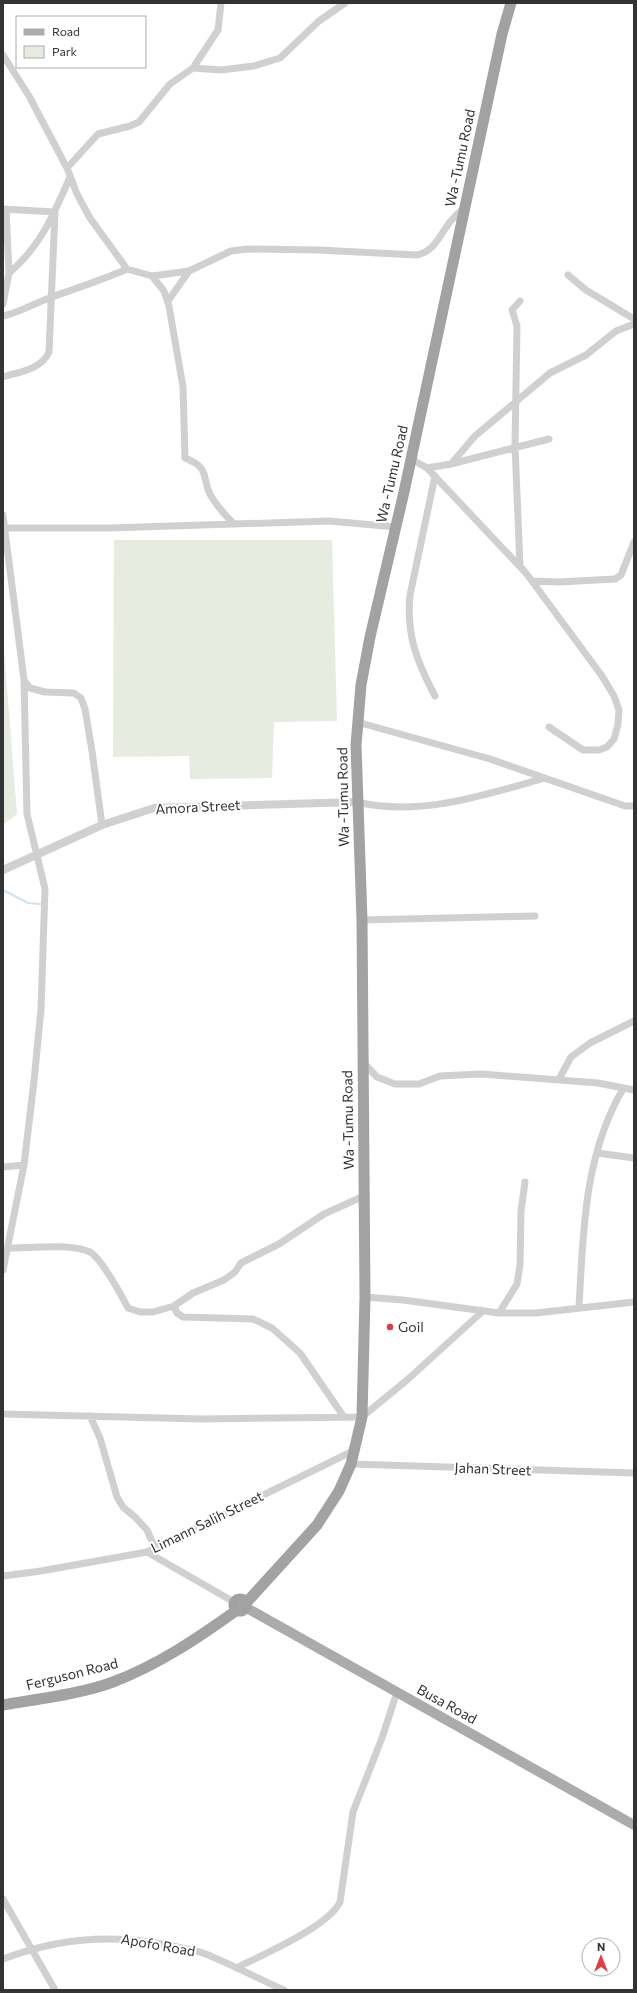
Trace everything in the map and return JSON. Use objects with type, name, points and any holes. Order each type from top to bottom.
[{"type":"highway","name":"Wa -Tumu Road","points":[[240,1605],[269,1577],[317,1525],[339,1491],[351,1464],[362,1417],[365,1297],[362,920],[357,802],[358,722],[361,686],[370,637],[411,459],[502,34],[511,3]]},
{"type":"highway","name":"Ferguson Road","points":[[3,1705],[58,1695],[112,1682],[144,1669],[207,1630],[240,1605]]},
{"type":"main road","name":"Busa Road","points":[[240,1605],[634,1825]]},
{"type":"street","points":[[67,168],[98,134],[130,126],[139,122],[170,84],[193,68],[218,30],[221,3]]},
{"type":"street","points":[[193,68],[221,70],[254,66],[280,58],[319,21],[346,3]]},
{"type":"street","points":[[3,54],[29,96],[67,168],[90,218],[127,269],[152,276],[189,271],[238,249],[318,250],[417,255],[426,253],[434,246],[450,222],[465,206]]},
{"type":"street","points":[[9,273],[23,262],[38,243],[55,212],[70,177]]},
{"type":"street","points":[[3,304],[9,273],[5,209],[55,212]]},
{"type":"street","points":[[3,377],[25,372],[46,358],[50,343],[55,212]]},
{"type":"street","points":[[3,316],[18,312],[52,297],[98,282],[127,269]]},
{"type":"street","points":[[168,301],[189,271]]},
{"type":"street","points":[[568,275],[586,290],[634,319]]},
{"type":"street","points":[[152,276],[168,301],[183,388],[185,458],[198,463],[207,479],[211,495],[233,523]]},
{"type":"street","points":[[520,301],[512,310],[517,326],[516,448],[520,566]]},
{"type":"street","points":[[451,464],[475,436],[550,373],[586,355],[616,331],[634,324]]},
{"type":"street","points":[[427,468],[451,464],[549,440]]},
{"type":"street","points":[[411,459],[427,468],[532,580],[602,676],[614,696],[619,710],[618,724],[614,739],[607,747],[599,750],[583,750],[549,727]]},
{"type":"street","points":[[435,476],[410,595],[408,615],[410,633],[421,668],[435,696]]},
{"type":"street","points":[[3,515],[24,680],[27,814],[38,854],[45,889],[41,1009],[24,1165],[3,1270]]},
{"type":"street","points":[[4,528],[110,528],[329,520],[396,527]]},
{"type":"street","points":[[532,580],[559,582],[615,579],[621,575],[634,542]]},
{"type":"street","points":[[24,680],[30,688],[45,692],[74,693],[81,698],[85,709],[92,751],[102,825]]},
{"type":"street","points":[[358,722],[490,759],[625,806],[634,806]]},
{"type":"street","points":[[357,802],[373,806],[404,808],[442,804],[545,778]]},
{"type":"street","name":"Amora Street","points":[[3,870],[102,825],[154,808],[357,802]]},
{"type":"street","points":[[362,920],[535,916]]},
{"type":"street","points":[[559,1079],[571,1057],[590,1043],[634,1021]]},
{"type":"street","points":[[362,1061],[377,1077],[396,1084],[419,1084],[440,1076],[481,1074],[598,1083],[634,1090]]},
{"type":"street","points":[[579,1308],[582,1250],[589,1181],[610,1110],[623,1089]]},
{"type":"street","points":[[597,1152],[634,1158]]},
{"type":"street","points":[[3,1167],[24,1165]]},
{"type":"street","points":[[500,1313],[517,1284],[520,1265],[521,1211],[525,1182]]},
{"type":"street","points":[[8,1248],[56,1247],[81,1249],[92,1253],[104,1267],[128,1308],[140,1312],[153,1312],[174,1306],[193,1293],[224,1280],[235,1272],[241,1263],[279,1244],[324,1214],[364,1196]]},
{"type":"street","points":[[365,1297],[403,1300],[500,1313],[536,1313],[634,1302]]},
{"type":"street","points":[[174,1306],[177,1313],[183,1317],[253,1319],[272,1328],[300,1353],[344,1417]]},
{"type":"street","points":[[3,1414],[202,1419],[362,1417],[407,1380],[483,1311]]},
{"type":"street","points":[[90,1416],[100,1438],[117,1497],[123,1507],[136,1518],[146,1530],[156,1548]]},
{"type":"street","name":"Limann Salih Street","points":[[3,1576],[41,1571],[148,1552],[355,1450]]},
{"type":"street","name":"Jahan Street","points":[[351,1464],[634,1473]]},
{"type":"street","points":[[148,1552],[240,1605]]},
{"type":"street","points":[[236,1968],[305,1932],[331,1915],[337,1909],[340,1902],[353,1812],[382,1738],[396,1692]]},
{"type":"street","points":[[3,1899],[55,1990]]},
{"type":"street","name":"Apofo Road","points":[[3,1959],[31,1948],[84,1940],[118,1938],[154,1942],[202,1953],[284,1990]]},
{"type":"street","points":[[47,1990],[50,1981]]},
{"type":"green space","points":[[114,540],[332,540],[337,721],[274,722],[272,778],[190,779],[189,756],[113,757]]},
{"type":"green space","points":[[3,637],[17,814],[3,825]]},
{"type":"waterway","points":[[3,890],[28,903],[40,904]]},
{"type":"place","name":"Goil","points":[[390,1327]]}]
